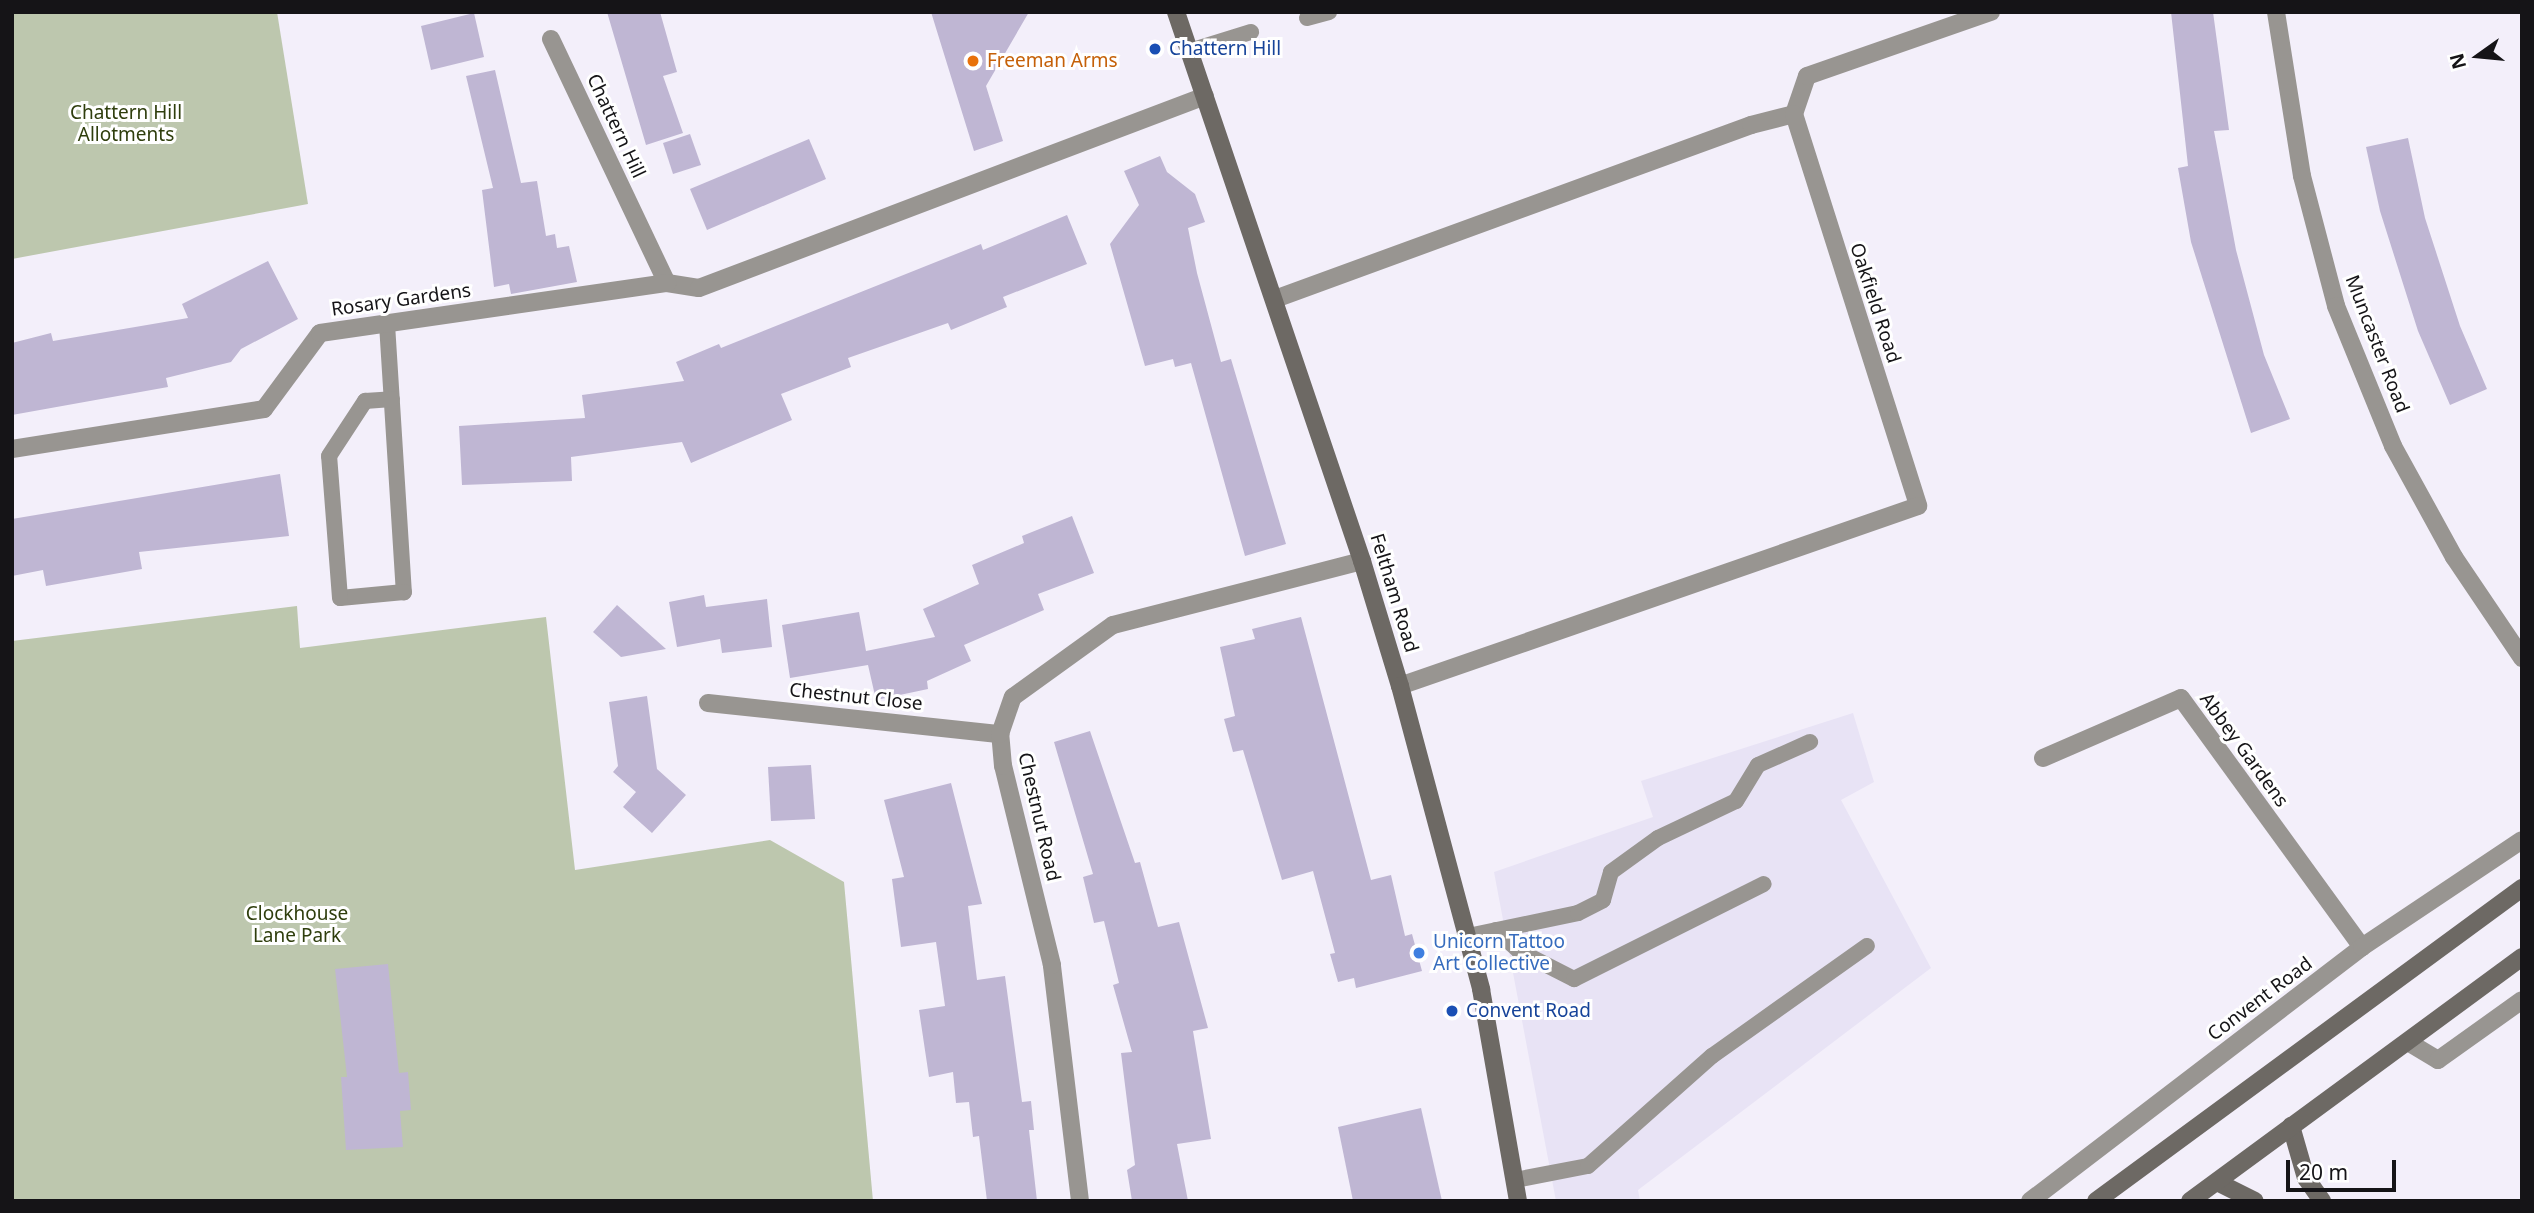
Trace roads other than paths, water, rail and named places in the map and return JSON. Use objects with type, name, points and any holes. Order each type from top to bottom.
[{"type":"main road","name":"Feltham Road","points":[[1176,12],[1275,299],[1362,561],[1400,686],[1468,936],[1518,1201]]},
{"type":"main road","points":[[2096,1201],[2522,888]]},
{"type":"main road","points":[[2190,1201],[2522,957]]},
{"type":"main road","points":[[2291,1126],[2306,1178],[2322,1201]]},
{"type":"main road","points":[[2217,1182],[2255,1201]]},
{"type":"street","points":[[1275,299],[1751,125],[1794,114],[1807,76],[1991,12]]},
{"type":"street","name":"Muncaster Road","points":[[2276,12],[2302,176],[2336,306],[2393,446],[2454,557],[2522,658]]},
{"type":"street","name":"Chattern Hill","points":[[551,39],[667,283]]},
{"type":"street","points":[[667,283],[699,288],[1205,96]]},
{"type":"street","name":"Oakfield Road","points":[[1400,686],[1918,506],[1794,114]]},
{"type":"street","name":"Rosary Gardens","points":[[12,449],[264,409],[320,333],[667,283]]},
{"type":"street","name":"Chestnut Road","points":[[1080,1201],[1052,965],[1003,766],[1000,734],[1013,697],[1112,625],[1362,561]]},
{"type":"street","name":"Abbey Gardens","points":[[2043,758],[2181,698],[2362,947]]},
{"type":"street","name":"Chestnut Close","points":[[708,703],[1000,734]]},
{"type":"street","name":"Convent Road","points":[[2030,1201],[2362,947],[2522,840]]},
{"type":"street","points":[[2407,1042],[2438,1060],[2522,1000]]},
{"type":"lane","points":[[1307,18],[1329,12]]},
{"type":"lane","points":[[1190,51],[1251,32]]},
{"type":"lane","points":[[387,324],[392,399],[404,592],[340,598],[329,456],[365,401],[392,399]]},
{"type":"lane","points":[[1468,936],[1578,913],[1603,900],[1611,872],[1658,838],[1736,801],[1758,765],[1810,742]]},
{"type":"lane","points":[[1496,930],[1519,951],[1574,978],[1764,884]]},
{"type":"lane","points":[[1514,1181],[1588,1166],[1712,1055],[1867,946]]},
{"type":"place","name":"Chattern Hill","points":[[1155,49]]},
{"type":"place","name":"Freeman Arms","points":[[973,61]]},
{"type":"place","name":"Unicorn Tattoo Art Collective","points":[[1419,953]]},
{"type":"place","name":"Convent Road","points":[[1452,1011]]},
{"type":"park label","name":"Chattern Hill Allotments","points":[[126,124]]},
{"type":"park label","name":"Clockhouse Lane Park","points":[[297,925]]}]
